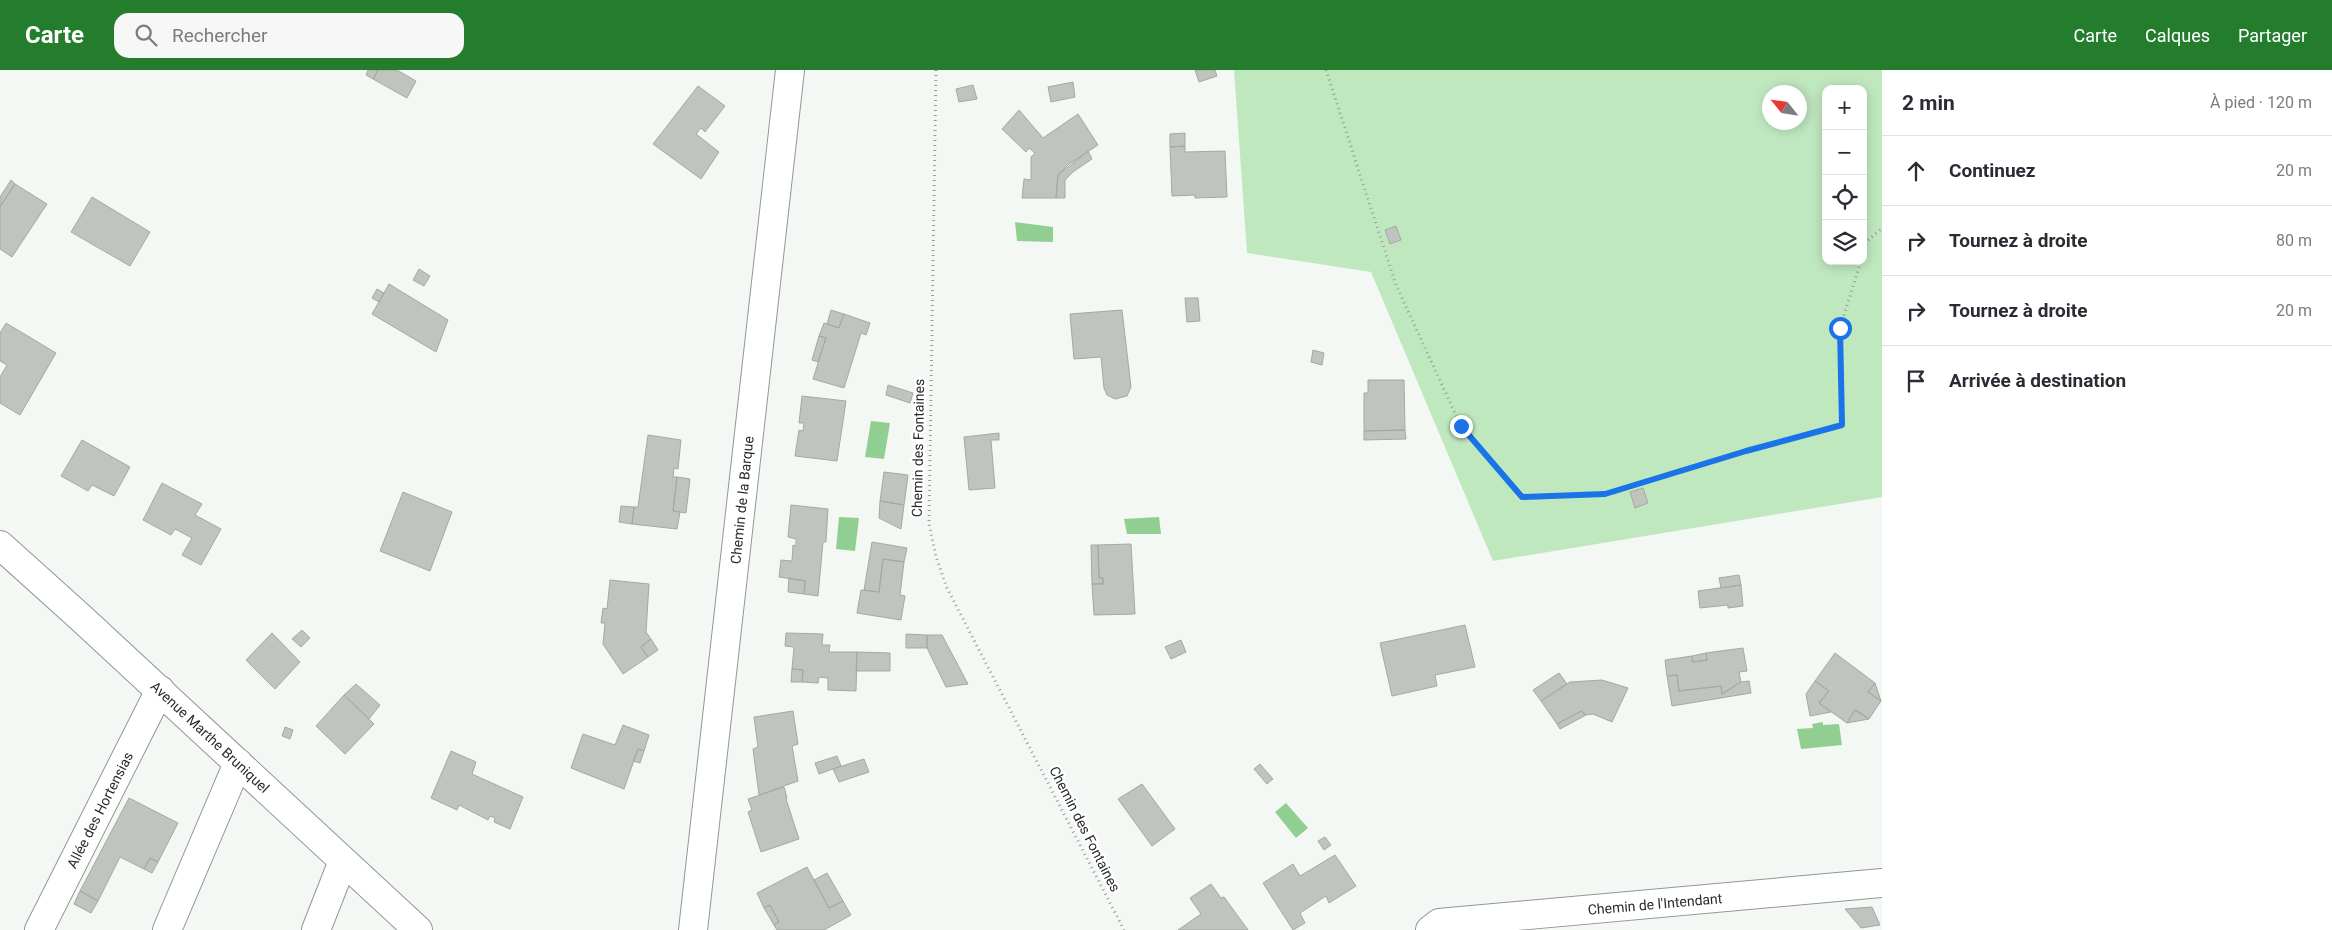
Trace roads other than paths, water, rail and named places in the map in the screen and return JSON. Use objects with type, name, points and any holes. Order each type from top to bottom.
[{"type":"street","name":"Chemin de la Barque","points":[[693,930],[790,70]]},
{"type":"street","name":"Avenue Marthe Bruniquel","points":[[0,545],[160,690],[418,930]]},
{"type":"street","name":"Allée des Hortensias","points":[[40,930],[160,690]]},
{"type":"street","points":[[167,930],[238,763]]},
{"type":"street","points":[[316,930],[343,861]]},
{"type":"street","name":"Chemin de l'Intendant","points":[[1430,930],[1439,923],[1882,884]]}]
